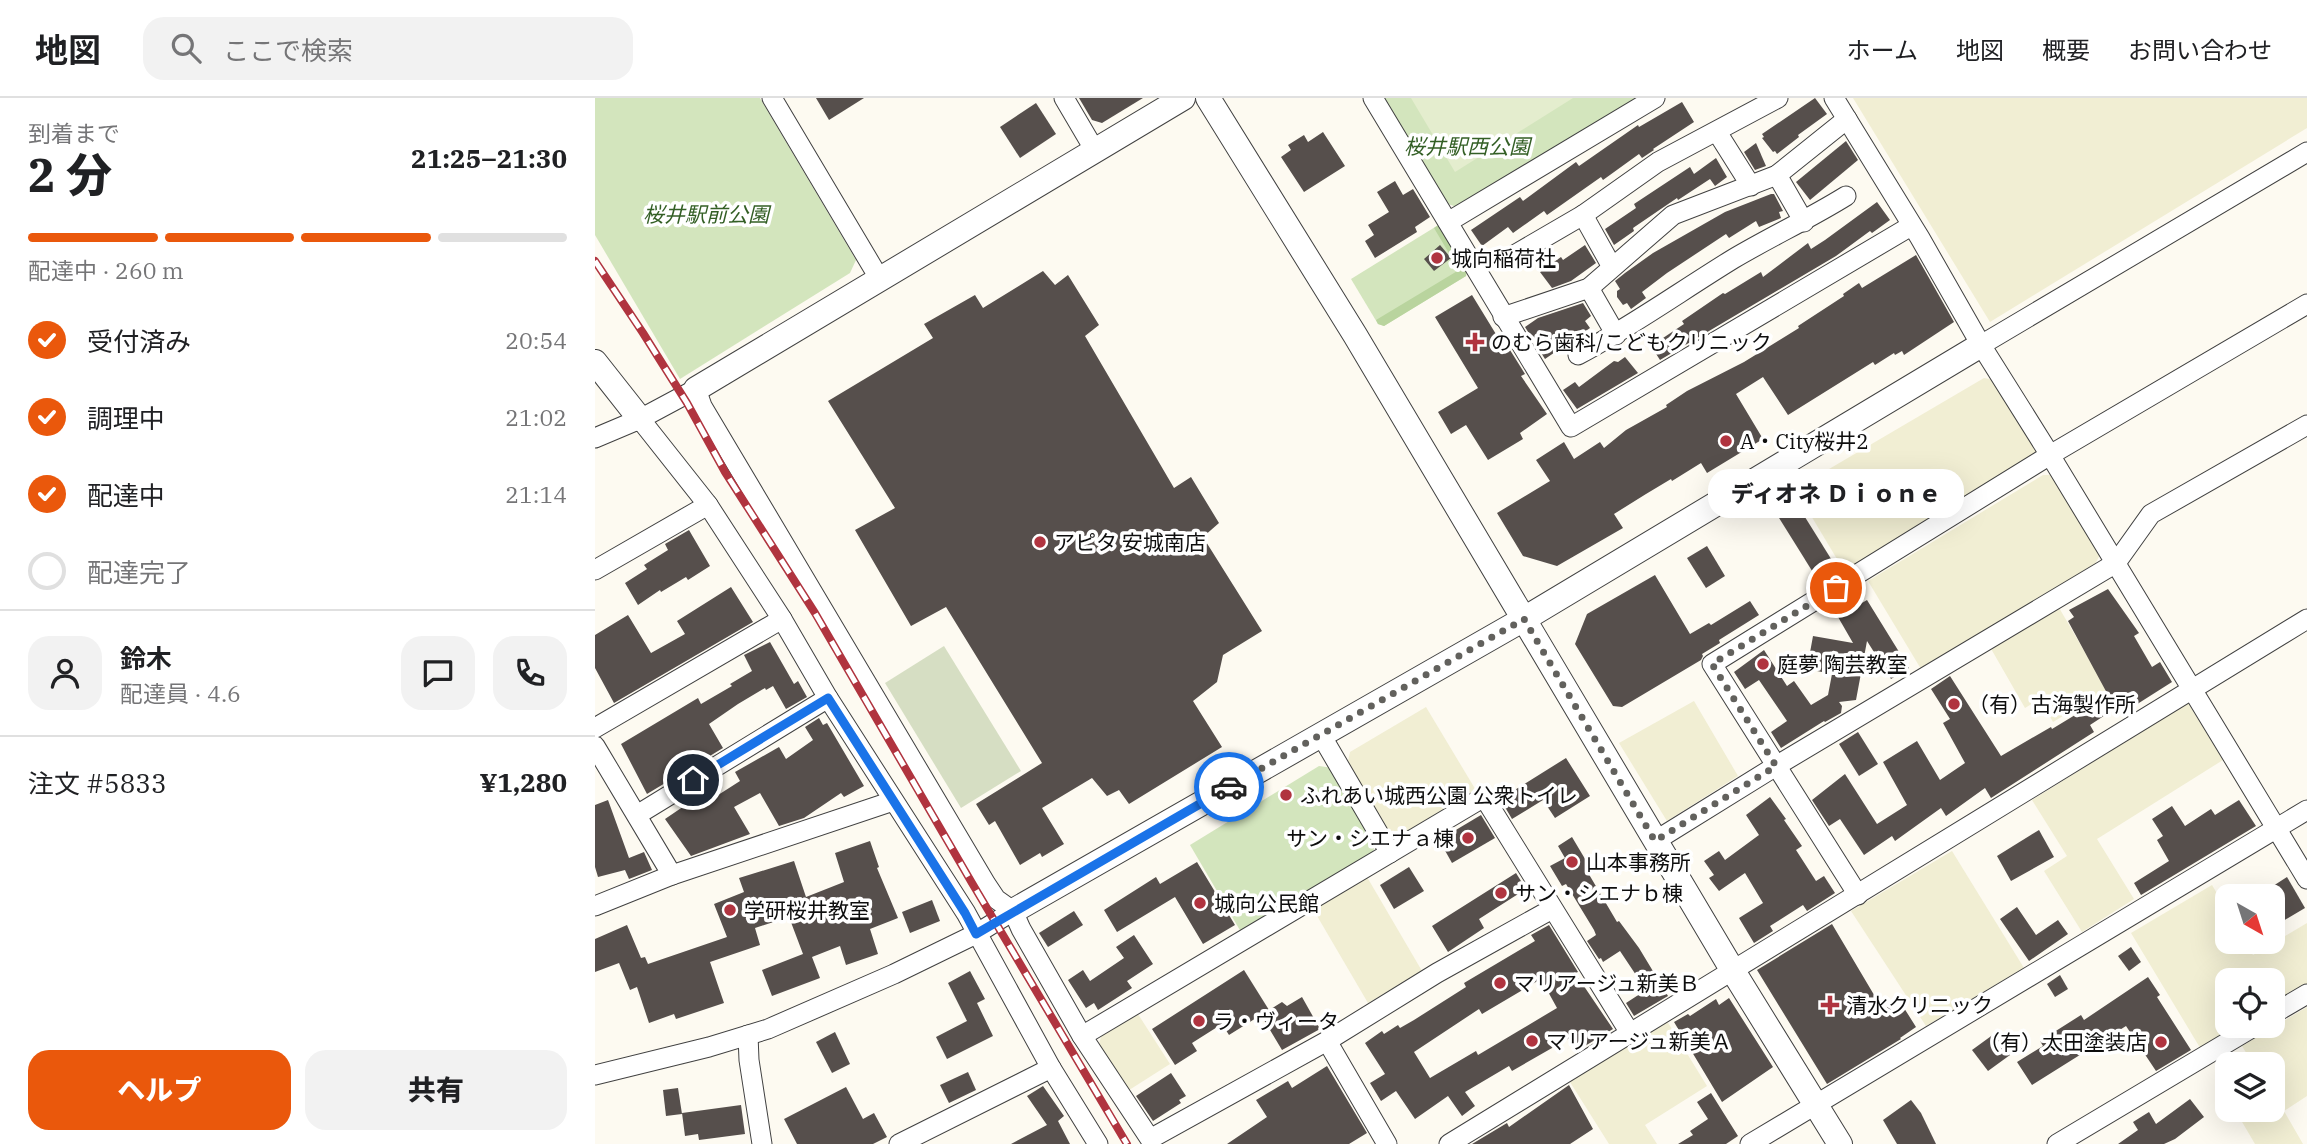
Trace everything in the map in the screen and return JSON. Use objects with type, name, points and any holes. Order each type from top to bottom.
[{"type":"street","points":[[772,98],[879,278]]},
{"type":"street","points":[[1064,98],[1094,149]]},
{"type":"street","points":[[595,438],[640,419],[696,389],[1183,98]]},
{"type":"street","points":[[1208,98],[1355,335],[1655,841],[1840,1144]]},
{"type":"street","points":[[1373,98],[1571,427],[1911,226]]},
{"type":"street","points":[[1448,222],[1655,98]]},
{"type":"street","points":[[1516,254],[1583,215],[1658,162],[1778,98]]},
{"type":"street","points":[[1834,98],[1981,345],[2307,879]]},
{"type":"street","points":[[1503,317],[1589,288],[1674,215],[1777,175],[1847,119]]},
{"type":"street","points":[[1717,132],[1751,186]]},
{"type":"street","points":[[595,1075],[748,1035],[846,996],[976,934],[1524,619],[2307,152]]},
{"type":"street","points":[[1777,175],[1804,222]]},
{"type":"street","points":[[1578,355],[1616,335],[1735,258],[1804,222],[1846,196]]},
{"type":"street","points":[[1583,215],[1612,267]]},
{"type":"street","points":[[1589,288],[1616,335]]},
{"type":"street","points":[[1858,895],[1712,664],[2050,456],[2307,304]]},
{"type":"street","points":[[595,362],[708,505],[782,619],[828,698],[965,913],[1051,1068],[1098,1144]]},
{"type":"street","points":[[696,389],[702,406],[767,517],[986,884],[996,899],[1013,911],[1082,1037],[1150,1141],[1552,909]]},
{"type":"street","points":[[1655,841],[2116,564],[2151,514],[2307,425]]},
{"type":"street","points":[[595,570],[708,505]]},
{"type":"street","points":[[595,728],[782,619]]},
{"type":"street","points":[[1449,1144],[2307,619]]},
{"type":"street","points":[[637,814],[828,698]]},
{"type":"street","points":[[1321,735],[1390,853]]},
{"type":"street","points":[[595,746],[672,875]]},
{"type":"street","points":[[1082,1037],[1484,797],[1630,1033]]},
{"type":"street","points":[[595,906],[672,875],[893,802]]},
{"type":"street","points":[[1750,1144],[2307,810]]},
{"type":"street","points":[[2285,1007],[2307,994]]},
{"type":"street","points":[[748,1035],[749,1060],[762,1144]]},
{"type":"street","points":[[2057,1144],[2235,1038]]},
{"type":"street","points":[[1327,1041],[1387,1144]]},
{"type":"street","points":[[899,1144],[1051,1068]]},
{"type":"shaded area","points":[[1853,98],[2307,98],[2307,128],[1990,322]]},
{"type":"shaded area","points":[[1984,378],[1995,380],[2037,450],[2035,457],[1846,574],[1795,489]]},
{"type":"shaded area","points":[[2043,475],[2053,475],[2100,555],[2095,564],[1921,669],[1868,581]]},
{"type":"shaded area","points":[[2058,606],[2107,690],[2053,722],[2040,699],[2025,708],[1990,647]]},
{"type":"shaded area","points":[[1694,701],[1738,776],[1667,821],[1619,743]]},
{"type":"shaded area","points":[[2188,703],[2223,760],[2097,839],[2134,899],[2082,932],[2044,871],[2067,856],[2032,800]]},
{"type":"shaded area","points":[[1426,707],[1477,792],[1399,838],[1390,836],[1348,761],[1350,752]]},
{"type":"shaded area","points":[[1952,851],[2024,968],[1926,1026],[1851,911]]},
{"type":"shaded area","points":[[1367,877],[1422,971],[1368,1003],[1313,909]]},
{"type":"shaded area","points":[[2212,885],[2215,890],[2215,954],[2285,954],[2285,936],[2307,923],[2307,988],[2285,1001],[2285,968],[2215,968],[2215,1038],[2224,1038],[2202,1051],[2131,933]]},
{"type":"shaded area","points":[[2307,1007],[2307,1096],[2285,1110],[2285,1052],[2246,1052],[2242,1046],[2255,1038],[2285,1038],[2285,1020]]},
{"type":"shaded area","points":[[1136,1011],[1170,1064],[1126,1092],[1098,1047],[1102,1034]]},
{"type":"shaded area","points":[[1667,1021],[1707,1086],[1645,1125],[1657,1144],[1609,1144],[1570,1082]]},
{"type":"shaded area","points":[[2285,1113],[2303,1144],[2255,1144],[2242,1122],[2285,1122]]},
{"type":"green space","name":"桜井駅前公園","points":[[595,98],[760,98],[856,260],[850,273],[680,379],[595,235]]},
{"type":"green space","name":"桜井駅西公園","points":[[1384,98],[1642,98],[1457,207],[1448,204]]},
{"type":"green space","points":[[1411,98],[1573,98],[1455,172]]},
{"type":"green space","points":[[1440,224],[1466,276],[1384,326],[1378,324],[1351,279]]},
{"type":"green space","points":[[1440,224],[1467,271],[1466,276],[1384,326],[1378,324],[1376,320],[1459,270],[1434,228]]},
{"type":"green space","points":[[944,646],[1021,771],[961,808],[885,683]]},
{"type":"green space","points":[[1319,766],[1333,768],[1375,845],[1372,856],[1241,932],[1190,845]]},
{"type":"building","points":[[816,98],[864,98],[829,120]]},
{"type":"building","points":[[1079,98],[1143,98],[1102,123],[1092,120]]},
{"type":"building","points":[[1815,98],[1827,114],[1777,154],[1773,152],[1762,134]]},
{"type":"building","points":[[1682,102],[1694,122],[1642,158],[1639,154],[1603,180],[1601,177],[1547,215],[1544,211],[1513,233],[1508,227],[1482,246],[1471,230],[1520,197],[1523,201],[1576,162],[1579,166],[1638,125],[1639,127]]},
{"type":"building","points":[[1036,103],[1056,134],[1020,158],[1000,127]]},
{"type":"building","points":[[1323,132],[1345,166],[1304,192],[1281,157],[1291,150],[1288,145],[1304,135],[1308,142]]},
{"type":"building","points":[[1846,141],[1858,160],[1810,200],[1796,182]]},
{"type":"building","points":[[1756,143],[1766,166],[1755,170],[1744,152]]},
{"type":"building","points":[[1716,158],[1727,177],[1715,186],[1710,179],[1678,200],[1677,198],[1633,228],[1634,231],[1614,245],[1605,229],[1636,208],[1634,204],[1690,167],[1694,174]]},
{"type":"building","points":[[1395,181],[1403,195],[1413,189],[1430,217],[1415,227],[1417,232],[1375,258],[1365,241],[1374,235],[1368,225],[1389,212],[1377,192]]},
{"type":"building","points":[[1774,194],[1783,211],[1779,212],[1781,218],[1759,227],[1756,221],[1729,238],[1726,234],[1642,292],[1646,298],[1631,309],[1627,303],[1623,305],[1617,297],[1617,291],[1620,289],[1615,281],[1653,253],[1725,212]]},
{"type":"building","points":[[1877,202],[1890,220],[1836,256],[1660,360],[1651,346],[1684,324],[1682,321],[1723,293],[1761,272],[1763,277],[1808,243],[1811,249]]},
{"type":"building","name":"城向稲荷社","points":[[1440,245],[1451,258],[1434,271],[1424,259]]},
{"type":"building","points":[[1585,245],[1596,263],[1571,281],[1552,288],[1540,272]]},
{"type":"building","points":[[1916,255],[1954,322],[1904,355],[1902,351],[1875,365],[1873,362],[1788,415],[1763,377],[1736,394],[1763,439],[1707,473],[1701,463],[1646,494],[1614,514],[1623,528],[1557,566],[1523,556],[1497,513],[1550,481],[1536,460],[1564,442],[1574,459],[1600,442],[1604,448],[1626,430],[1667,407],[1666,405],[1687,391],[1744,362],[1799,328],[1798,326],[1859,283],[1862,288]]},
{"type":"building","points":[[1043,271],[1055,285],[1068,275],[1099,325],[1085,336],[1174,488],[1191,477],[1219,523],[1203,537],[1262,631],[1223,655],[1217,682],[1193,701],[1222,747],[1129,804],[1119,790],[1107,796],[1092,778],[1042,808],[1064,844],[1042,857],[1040,853],[1020,865],[995,821],[989,825],[976,804],[1042,763],[946,607],[911,626],[855,530],[895,508],[828,401],[933,338],[924,324],[975,295],[983,308]]},
{"type":"building","name":"のむら歯科/こどもクリニック","points":[[1472,295],[1502,344],[1505,342],[1525,374],[1521,376],[1547,414],[1520,433],[1523,439],[1488,460],[1466,425],[1451,434],[1438,412],[1478,388],[1435,317]]},
{"type":"building","points":[[1583,303],[1591,316],[1585,321],[1590,328],[1545,359],[1525,327],[1538,318]]},
{"type":"building","points":[[1625,357],[1638,373],[1577,409],[1563,390],[1575,382],[1579,387],[1614,361],[1618,362]]},
{"type":"building","points":[[1790,493],[1838,570],[1819,582],[1771,505]]},
{"type":"building","points":[[689,530],[710,566],[688,580],[686,577],[661,592],[660,590],[638,605],[625,583],[647,569],[644,565],[668,550],[665,544]]},
{"type":"building","points":[[1707,546],[1725,576],[1706,588],[1687,558]]},
{"type":"building","points":[[1655,575],[1690,634],[1709,623],[1711,625],[1750,601],[1759,615],[1719,640],[1720,643],[1702,654],[1701,660],[1622,707],[1613,706],[1575,644],[1587,614]]},
{"type":"building","points":[[731,587],[753,622],[614,703],[595,668],[595,635],[628,615],[651,653],[685,634],[677,621]]},
{"type":"building","points":[[2108,589],[2139,633],[2134,636],[2152,667],[2160,662],[2172,682],[2120,715],[2116,708],[2090,725],[2094,732],[1991,798],[1985,788],[1946,816],[1941,808],[1895,841],[1892,836],[1864,855],[1840,819],[1829,826],[1812,800],[1845,774],[1877,824],[1907,805],[1883,762],[1917,741],[1940,780],[1965,763],[1943,723],[1950,719],[1931,689],[1950,676],[2001,756],[2108,695],[2068,621],[2074,617],[2069,610]]},
{"type":"building","points":[[1867,600],[1909,668],[1891,679],[1867,641],[1856,700],[1839,702],[1842,706],[1841,713],[1781,748],[1771,732],[1787,721],[1759,680],[1745,689],[1734,672],[1764,650],[1787,686],[1794,681],[1811,705],[1828,695],[1832,674],[1807,669],[1813,636],[1853,643],[1838,617]]},
{"type":"building","points":[[770,642],[794,684],[798,681],[807,697],[786,709],[773,686],[738,704],[709,724],[723,748],[647,794],[621,744],[698,698],[701,704],[732,686],[730,684],[752,671],[744,655]]},
{"type":"building","points":[[819,718],[823,725],[827,723],[864,786],[844,797],[841,793],[804,818],[779,826],[760,793],[734,807],[750,834],[691,856],[665,819],[696,798],[701,806],[740,781],[735,772],[779,747],[786,759],[813,740],[805,727]]},
{"type":"building","points":[[1858,732],[1878,764],[1859,776],[1839,744]]},
{"type":"building","points":[[1566,758],[1590,796],[1555,818],[1543,800],[1512,819],[1502,802],[1507,799],[1505,796]]},
{"type":"building","points":[[1770,797],[1802,846],[1796,850],[1816,881],[1824,876],[1835,893],[1807,911],[1803,905],[1770,926],[1773,931],[1754,943],[1739,918],[1763,903],[1745,873],[1719,891],[1709,878],[1714,875],[1704,861],[1719,851],[1725,860],[1759,835],[1746,815]]},
{"type":"building","points":[[608,800],[629,858],[644,852],[652,870],[629,879],[625,870],[598,877],[595,867],[595,805]]},
{"type":"building","points":[[2239,800],[2256,826],[2141,895],[2134,883],[2169,861],[2157,840],[2163,836],[2152,819],[2172,806],[2185,826],[2211,809],[2215,815]]},
{"type":"building","name":"サン・シエナａ棟","points":[[1481,815],[1495,838],[1452,863],[1439,840]]},
{"type":"building","points":[[2039,830],[2054,857],[2011,881],[1997,856]]},
{"type":"building","points":[[1572,837],[1591,869],[1587,871],[1617,922],[1619,921],[1639,948],[1668,996],[1634,1016],[1626,1003],[1646,990],[1620,951],[1603,962],[1599,959],[1587,941],[1596,935],[1594,930],[1566,884],[1562,886],[1550,866],[1565,858],[1558,846]]},
{"type":"building","points":[[870,841],[879,867],[877,868],[898,918],[870,929],[878,954],[846,965],[840,946],[812,957],[820,978],[772,996],[762,970],[803,954],[789,917],[755,928],[760,945],[710,962],[724,1003],[676,1019],[674,1014],[649,1023],[637,987],[630,990],[619,963],[595,972],[595,939],[627,925],[641,958],[645,957],[648,964],[727,937],[714,904],[744,892],[739,878],[794,861],[806,897],[844,882],[835,853]]},
{"type":"building","points":[[1197,862],[1235,925],[1203,944],[1175,897],[1117,932],[1104,910],[1156,877],[1160,884]]},
{"type":"building","points":[[1409,867],[1424,891],[1394,909],[1380,885]]},
{"type":"building","points":[[1516,873],[1526,889],[1479,919],[1484,928],[1448,952],[1432,926]]},
{"type":"building","points":[[2287,877],[2305,908],[2285,920],[2285,884],[2276,884]]},
{"type":"building","points":[[932,900],[940,921],[910,933],[902,912]]},
{"type":"building","points":[[2017,907],[2036,935],[2058,920],[2068,934],[2029,961],[2000,919]]},
{"type":"building","points":[[1074,911],[1083,925],[1048,947],[1039,933]]},
{"type":"building","name":"清水クリニック","points":[[1832,924],[1883,1010],[1899,1000],[1916,1027],[1827,1084],[1757,970]]},
{"type":"building","points":[[1549,925],[1578,972],[1575,973],[1613,1029],[1580,1049],[1573,1036],[1512,1071],[1509,1066],[1465,1092],[1475,1106],[1462,1116],[1448,1096],[1415,1119],[1396,1091],[1381,1101],[1370,1083],[1385,1074],[1365,1043],[1382,1031],[1384,1034],[1398,1025],[1400,1028],[1466,987],[1464,983],[1535,941],[1531,935]],"holes":[[[1541,979],[1557,1008],[1478,1055],[1476,1051],[1430,1078],[1414,1052],[1479,1009],[1482,1014]]]},
{"type":"building","points":[[1134,935],[1153,964],[1127,981],[1132,988],[1098,1010],[1094,1003],[1086,1008],[1068,980],[1083,970],[1090,981],[1124,958],[1116,947]]},
{"type":"building","points":[[2131,947],[2141,962],[2129,971],[2118,956]]},
{"type":"building","name":"ラ・ヴィータ","points":[[1244,970],[1269,1010],[1229,1035],[1222,1024],[1192,1043],[1197,1051],[1175,1065],[1152,1029]]},
{"type":"building","points":[[970,971],[985,999],[977,1003],[993,1036],[947,1059],[936,1037],[967,1021],[948,983]]},
{"type":"building","points":[[2060,975],[2068,989],[2055,997],[2047,984]]},
{"type":"building","points":[[2148,977],[2160,995],[2157,997],[2191,1050],[2156,1071],[2126,1026],[2032,1085],[2017,1062],[2043,1046],[2040,1041],[2081,1015],[2084,1020]]},
{"type":"building","points":[[1302,997],[1320,1029],[1282,1050],[1261,1015],[1282,1002],[1287,1006]]},
{"type":"building","points":[[1729,998],[1773,1067],[1722,1102],[1674,1022],[1688,1014],[1690,1016],[1716,999],[1719,1005]]},
{"type":"building","points":[[835,1032],[850,1064],[832,1073],[816,1042]]},
{"type":"building","points":[[1994,1034],[2010,1055],[1988,1071],[1972,1050]]},
{"type":"building","points":[[1327,1066],[1367,1133],[1349,1144],[1227,1144],[1267,1117],[1256,1100],[1288,1081],[1292,1088]]},
{"type":"building","points":[[968,1072],[976,1090],[949,1103],[940,1085]]},
{"type":"building","points":[[1171,1073],[1186,1096],[1179,1100],[1181,1103],[1153,1121],[1136,1096]]},
{"type":"building","points":[[1569,1085],[1593,1129],[1570,1144],[1472,1144],[1507,1123],[1509,1127]]},
{"type":"building","points":[[1043,1086],[1064,1116],[1058,1121],[1070,1144],[1011,1144],[1047,1125],[1027,1096]]},
{"type":"building","points":[[846,1087],[863,1119],[874,1113],[887,1137],[873,1144],[797,1144],[784,1119]]},
{"type":"building","points":[[678,1088],[682,1114],[666,1116],[663,1090]]},
{"type":"building","points":[[1711,1093],[1738,1136],[1726,1144],[1678,1144],[1693,1135],[1690,1131],[1708,1119],[1697,1102]]},
{"type":"building","points":[[2190,1099],[2204,1117],[2175,1139],[2164,1144],[2118,1144],[2138,1130],[2133,1122],[2149,1112],[2156,1124]]},
{"type":"building","points":[[1911,1100],[1921,1113],[1936,1144],[1897,1144],[1883,1120]]},
{"type":"building","points":[[741,1105],[745,1134],[699,1140],[698,1134],[685,1136],[682,1113]]},
{"type":"railway","points":[[595,261],[687,403],[725,472],[815,613],[1127,1144]]},
{"type":"way so far","points":[[1229,787],[1524,619],[1655,841],[1776,766],[1712,664],[1836,588]]},
{"type":"place","name":"城向稲荷社","points":[[1437,258]]},
{"type":"place","name":"のむら歯科/こどもクリニック","points":[[1475,342]]},
{"type":"place","name":"A・City桜井2","points":[[1726,441]]},
{"type":"place","name":"アピタ 安城南店","points":[[1040,542]]},
{"type":"place","name":"ディオネ Ｄｉｏｎｅ","points":[[1836,588]]},
{"type":"place","name":"庭夢 陶芸教室","points":[[1763,664]]},
{"type":"place","name":"（有）古海製作所","points":[[1954,704]]},
{"type":"place","name":"ふれあい城西公園 公衆トイレ","points":[[1286,795]]},
{"type":"place","name":"サン・シエナａ棟","points":[[1468,838]]},
{"type":"place","name":"山本事務所","points":[[1572,862]]},
{"type":"place","name":"サン・シエナｂ棟","points":[[1501,893]]},
{"type":"place","name":"城向公民館","points":[[1200,903]]},
{"type":"place","name":"学研桜井教室","points":[[730,910]]},
{"type":"place","name":"マリアージュ新美Ｂ","points":[[1500,983]]},
{"type":"place","name":"清水クリニック","points":[[1830,1005]]},
{"type":"place","name":"ラ・ヴィータ","points":[[1199,1021]]},
{"type":"place","name":"マリアージュ新美Ａ","points":[[1532,1041]]},
{"type":"place","name":"（有）太田塗装店","points":[[2161,1042]]},
{"type":"route","points":[[693,780],[828,698],[976,934],[1229,787]]}]
